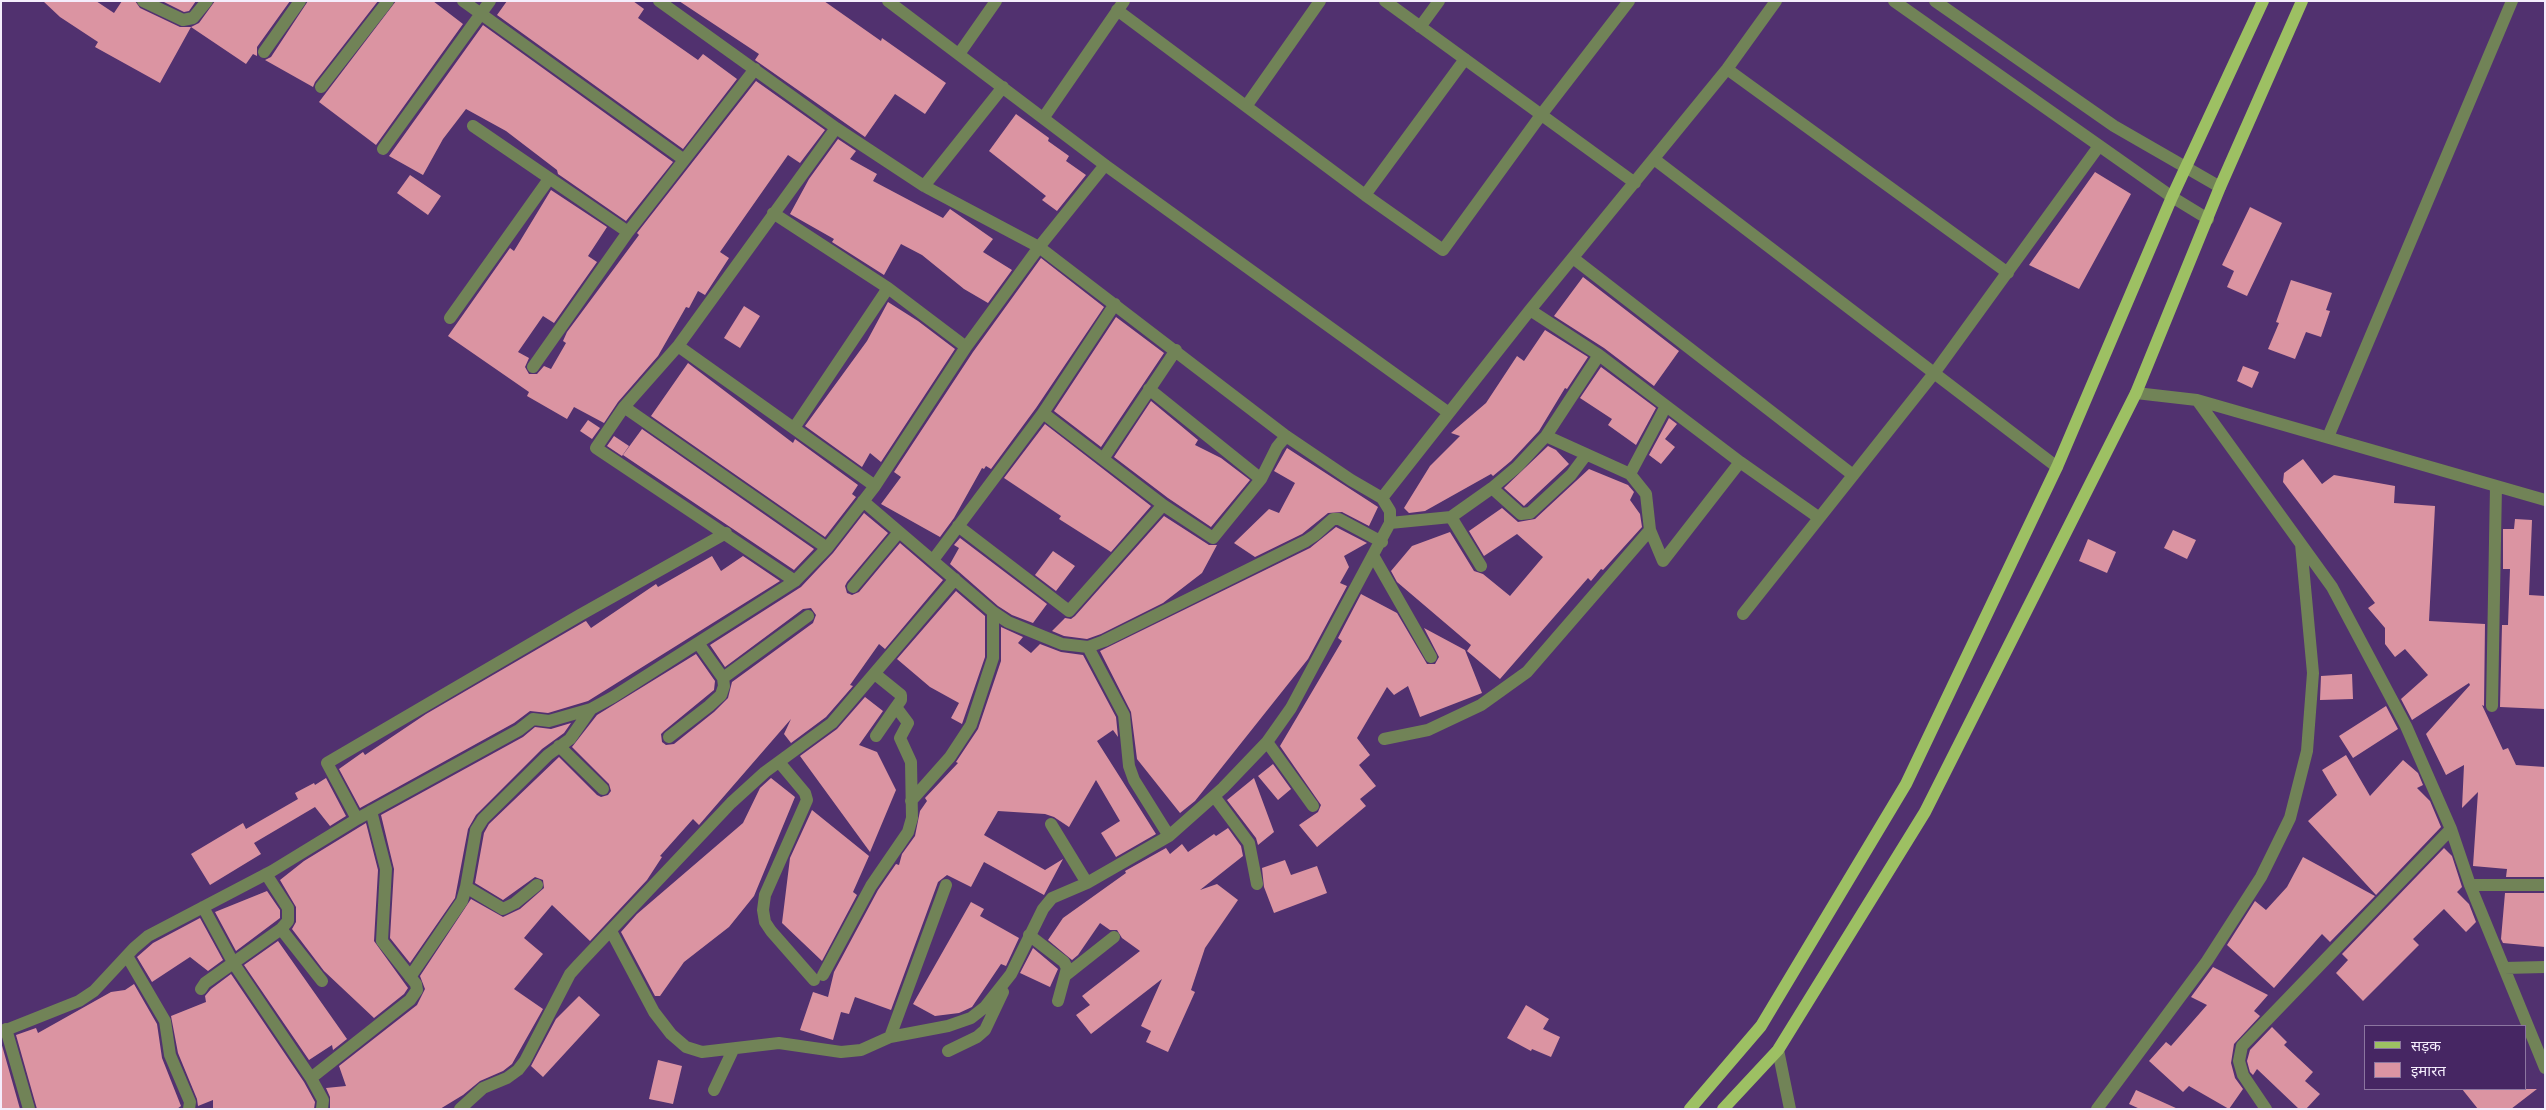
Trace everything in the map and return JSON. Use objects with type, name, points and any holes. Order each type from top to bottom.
[{"type":"main road","points":[[1690,1109],[1761,1026],[1906,784],[2057,467],[2172,197],[2263,1]]},
{"type":"main road","points":[[1723,1109],[1778,1050],[1925,812],[2136,393],[2220,187],[2302,1]]},
{"type":"street","points":[[143,1],[176,19],[183,20],[193,18],[207,1]]},
{"type":"street","points":[[264,52],[300,1]]},
{"type":"street","points":[[321,87],[388,1]]},
{"type":"street","points":[[463,1],[683,159]]},
{"type":"street","points":[[383,149],[490,1]]},
{"type":"street","points":[[659,1],[836,128],[924,186],[1039,247],[1286,436],[1350,480],[1382,498],[1390,511],[1390,523],[1382,542],[1291,708],[1267,742],[1214,796],[1169,836],[1087,883],[1052,898],[1029,935],[985,1030],[977,1037],[948,1051]]},
{"type":"street","points":[[888,1],[1044,117],[1105,165],[1448,413]]},
{"type":"street","points":[[960,54],[996,1]]},
{"type":"street","points":[[1247,105],[1320,1]]},
{"type":"street","points":[[1385,1],[1635,183]]},
{"type":"street","points":[[1420,27],[1439,1]]},
{"type":"street","points":[[1044,117],[1120,6],[1365,195],[1443,250],[1629,1]]},
{"type":"street","points":[[1382,498],[1530,310],[1727,69],[1776,1]]},
{"type":"street","points":[[1894,1],[2172,197],[2208,220]]},
{"type":"street","points":[[1935,1],[2114,126],[2220,187]]},
{"type":"street","points":[[2328,438],[2512,1]]},
{"type":"street","points":[[1365,195],[1465,59]]},
{"type":"street","points":[[533,367],[628,232],[755,69]]},
{"type":"street","points":[[1727,69],[2008,273]]},
{"type":"street","points":[[924,186],[1003,87]]},
{"type":"street","points":[[472,126],[628,232]]},
{"type":"street","points":[[795,581],[726,533],[596,448],[624,407],[678,346],[836,128]]},
{"type":"street","points":[[1743,614],[1818,517],[1854,475],[1935,372],[2099,146]]},
{"type":"street","points":[[1654,159],[2057,467]]},
{"type":"street","points":[[30,1109],[4,1031],[79,1001],[94,991],[148,936],[266,874],[371,811],[519,730],[533,719],[549,721],[591,709],[614,697],[795,581],[827,548],[863,501],[966,347],[1039,247],[1105,165]]},
{"type":"street","points":[[450,318],[548,179]]},
{"type":"street","points":[[773,213],[888,288],[966,347]]},
{"type":"street","points":[[1573,258],[1854,475]]},
{"type":"street","points":[[794,428],[888,288]]},
{"type":"street","points":[[933,560],[1043,414],[1115,304]]},
{"type":"street","points":[[1530,310],[1599,355],[1740,462],[1818,517]]},
{"type":"street","points":[[678,346],[874,486]]},
{"type":"street","points":[[1103,459],[1176,350]]},
{"type":"street","points":[[1390,523],[1451,517],[1492,488],[1517,467],[1546,436],[1599,355]]},
{"type":"street","points":[[1149,388],[1261,479]]},
{"type":"street","points":[[2136,393],[2197,400],[2545,500]]},
{"type":"street","points":[[2197,400],[2332,587],[2406,726],[2451,829],[2470,884],[2545,1068]]},
{"type":"street","points":[[1630,474],[1666,406]]},
{"type":"street","points":[[624,407],[827,548]]},
{"type":"street","points":[[1043,414],[1163,504],[1213,538],[1261,479],[1277,447],[1286,436]]},
{"type":"street","points":[[1546,436],[1630,474],[1646,494],[1650,530],[1663,561],[1740,462]]},
{"type":"street","points":[[1492,488],[1521,514],[1530,513],[1571,475],[1586,455]]},
{"type":"street","points":[[2492,706],[2496,486]]},
{"type":"street","points":[[863,501],[993,612],[1008,622],[1062,644],[1088,647],[1104,641],[1306,541],[1333,519],[1339,519],[1382,542]]},
{"type":"street","points":[[958,526],[1069,611],[1163,504]]},
{"type":"street","points":[[1451,517],[1481,566]]},
{"type":"street","points":[[1384,739],[1428,730],[1480,705],[1527,672],[1650,530]]},
{"type":"street","points":[[853,587],[899,532]]},
{"type":"street","points":[[357,819],[327,763],[580,615],[726,533]]},
{"type":"street","points":[[2097,1109],[2207,961],[2261,877],[2290,818],[2307,751],[2312,673],[2301,544]]},
{"type":"street","points":[[1374,557],[1431,657]]},
{"type":"street","points":[[460,1109],[475,1094],[507,1078],[525,1061],[570,974],[731,803],[779,762],[832,723],[954,579]]},
{"type":"street","points":[[911,801],[950,757],[971,725],[993,658],[993,612]]},
{"type":"street","points":[[723,678],[808,616]]},
{"type":"street","points":[[669,737],[721,695],[724,686],[723,678],[698,643]]},
{"type":"street","points":[[1088,647],[1124,715],[1129,766],[1134,780],[1169,836]]},
{"type":"street","points":[[875,674],[901,694],[901,700],[876,736]]},
{"type":"street","points":[[779,762],[805,793],[807,800],[765,895],[763,910],[771,931],[818,977],[871,886],[908,832],[912,818],[911,762],[900,738],[908,723],[896,707]]},
{"type":"street","points":[[410,977],[456,912],[466,887],[476,830],[483,819],[559,746],[570,739],[591,709]]},
{"type":"street","points":[[1267,742],[1313,806]]},
{"type":"street","points":[[559,746],[602,789]]},
{"type":"street","points":[[1214,796],[1249,842],[1257,884]]},
{"type":"street","points":[[311,1078],[414,995],[417,990],[416,984],[382,941],[386,869],[371,811]]},
{"type":"street","points":[[1051,824],[1087,883]]},
{"type":"street","points":[[2266,1109],[2243,1075],[2239,1061],[2242,1046],[2451,829]]},
{"type":"street","points":[[201,989],[281,929],[288,921],[290,914],[266,874]]},
{"type":"street","points":[[2470,884],[2545,885]]},
{"type":"street","points":[[466,887],[503,909],[515,903],[537,885]]},
{"type":"street","points":[[890,1037],[946,886]]},
{"type":"street","points":[[203,908],[234,964],[311,1078],[322,1100],[322,1109]]},
{"type":"street","points":[[281,929],[322,982]]},
{"type":"street","points":[[611,931],[648,1004],[671,1034],[686,1047],[702,1052],[733,1050],[779,1043],[840,1052],[861,1050],[890,1037],[948,1026],[971,1018],[985,1007],[1011,974]]},
{"type":"street","points":[[1029,935],[1064,962],[1067,968],[1058,1001]]},
{"type":"street","points":[[1066,975],[1114,937]]},
{"type":"street","points":[[127,956],[162,1013],[170,1055],[190,1102],[190,1109]]},
{"type":"street","points":[[2504,968],[2545,967]]},
{"type":"street","points":[[714,1090],[733,1050]]},
{"type":"street","points":[[1778,1050],[1790,1109]]},
{"type":"building","points":[[43,1],[96,1],[114,13],[122,1],[135,1],[140,8],[180,27],[191,27],[160,83],[95,47],[98,42],[60,17]]},
{"type":"building","points":[[162,1],[196,1],[189,11],[184,12]]},
{"type":"building","points":[[215,1],[290,1],[257,47],[257,56],[253,54],[246,64],[191,27],[199,23]]},
{"type":"building","points":[[308,1],[378,1],[313,87],[265,60],[271,57]]},
{"type":"building","points":[[396,1],[433,1],[463,24],[376,145],[319,102]]},
{"type":"building","points":[[507,1],[633,1],[644,9],[638,18],[698,60],[703,54],[737,79],[683,149],[497,15]]},
{"type":"building","points":[[679,1],[824,1],[881,41],[882,38],[946,83],[925,114],[895,94],[865,137],[755,60],[759,54]]},
{"type":"building","points":[[483,25],[673,162],[626,221],[558,174],[557,170],[506,131],[466,109],[443,139],[423,175],[389,156]]},
{"type":"building","points":[[756,81],[825,130],[800,163],[788,155],[720,252],[729,258],[705,295],[698,291],[689,308],[686,307],[658,356],[618,402],[604,423],[574,407],[567,419],[527,396],[529,392],[448,336],[510,248],[514,251],[551,190],[607,227],[588,256],[597,262],[554,323],[543,316],[518,352],[529,358],[525,367],[529,374],[537,374],[544,366],[551,369],[566,343],[563,341],[567,332],[639,235],[637,233]]},
{"type":"building","points":[[1016,114],[1049,138],[1048,141],[1069,156],[1066,161],[1086,175],[1057,211],[1042,200],[1046,196],[989,151]]},
{"type":"building","points":[[838,139],[856,151],[850,159],[877,174],[873,181],[943,218],[950,209],[993,239],[983,252],[1012,270],[988,303],[964,289],[922,255],[901,244],[884,275],[832,242],[834,239],[790,214],[809,179]]},
{"type":"building","points":[[2095,172],[2131,194],[2079,289],[2029,265]]},
{"type":"building","points":[[410,175],[441,196],[428,215],[397,193]]},
{"type":"building","points":[[2250,207],[2282,223],[2247,296],[2227,287],[2234,271],[2222,265]]},
{"type":"building","points":[[1041,258],[1104,307],[1036,408],[991,469],[986,466],[984,469],[982,468],[954,518],[940,537],[881,504],[901,477],[894,472],[973,352]]},
{"type":"building","points":[[1583,277],[1679,351],[1654,386],[1604,348],[1554,316]]},
{"type":"building","points":[[2291,280],[2332,293],[2326,310],[2330,311],[2321,337],[2306,332],[2295,359],[2268,349],[2279,323],[2276,322]]},
{"type":"building","points":[[888,302],[918,321],[955,349],[881,462],[870,453],[862,467],[805,426],[867,341]]},
{"type":"building","points":[[744,306],[760,316],[740,348],[724,338]]},
{"type":"building","points":[[1116,317],[1164,353],[1101,447],[1054,411]]},
{"type":"building","points":[[1545,330],[1588,357],[1567,389],[1565,388],[1539,431],[1511,461],[1493,476],[1491,474],[1425,511],[1409,513],[1404,508],[1430,466],[1460,436],[1451,433],[1486,403],[1517,356],[1524,361]]},
{"type":"building","points":[[688,363],[793,443],[795,439],[858,485],[852,494],[856,497],[825,537],[651,416]]},
{"type":"building","points":[[2243,366],[2259,372],[2252,388],[2237,381]]},
{"type":"building","points":[[1601,367],[1656,408],[1636,445],[1608,425],[1612,419],[1580,398]]},
{"type":"building","points":[[1151,401],[1198,440],[1195,445],[1221,458],[1250,480],[1211,527],[1168,498],[1114,457]]},
{"type":"building","points":[[1669,418],[1677,424],[1665,439],[1675,447],[1661,464],[1649,455]]},
{"type":"building","points":[[588,420],[600,428],[592,439],[580,431]]},
{"type":"building","points":[[1045,424],[1151,506],[1111,552],[1059,519],[1061,516],[1004,478]]},
{"type":"building","points":[[642,429],[814,549],[794,570],[623,455]]},
{"type":"building","points":[[614,436],[629,446],[622,456],[607,446]]},
{"type":"building","points":[[1548,446],[1556,450],[1569,464],[1524,506],[1504,488]]},
{"type":"building","points":[[1287,448],[1378,507],[1369,526],[1342,512],[1328,513],[1302,534],[1255,557],[1234,543],[1269,509],[1279,513],[1295,483],[1274,471]]},
{"type":"building","points":[[2303,459],[2322,484],[2334,475],[2395,486],[2394,503],[2435,506],[2429,621],[2485,624],[2484,706],[2482,705],[2503,750],[2508,748],[2516,765],[2545,767],[2545,877],[2506,877],[2507,869],[2473,866],[2478,792],[2462,808],[2464,765],[2446,775],[2426,734],[2470,685],[2469,683],[2412,720],[2401,699],[2428,675],[2405,649],[2395,657],[2385,644],[2385,628],[2368,608],[2375,603],[2283,482],[2284,473]]},
{"type":"building","points":[[1589,469],[1628,485],[1634,492],[1630,500],[1640,514],[1642,527],[1603,570],[1601,569],[1591,581],[1588,578],[1500,679],[1467,651],[1471,645],[1397,582],[1391,571],[1412,546],[1450,532],[1474,571],[1483,574],[1510,596],[1543,557],[1517,534],[1484,556],[1469,531],[1502,508],[1518,522],[1535,519]]},
{"type":"building","points":[[864,513],[888,533],[847,582],[845,586],[847,593],[852,595],[859,592],[900,543],[943,580],[885,649],[879,644],[850,685],[853,686],[826,717],[791,743],[784,734],[791,719],[699,825],[693,819],[660,856],[662,857],[647,880],[590,941],[552,905],[524,938],[543,954],[514,989],[543,1009],[512,1064],[503,1071],[480,1081],[463,1095],[440,1109],[330,1109],[330,1097],[326,1088],[346,1086],[339,1066],[417,1005],[425,989],[420,976],[471,899],[503,917],[520,909],[544,888],[543,880],[535,877],[503,900],[475,883],[484,833],[489,824],[559,757],[597,795],[601,797],[608,795],[611,791],[609,784],[572,747],[597,715],[696,654],[715,681],[714,690],[661,734],[662,742],[666,745],[674,744],[714,712],[728,698],[732,682],[813,623],[816,615],[811,608],[803,609],[725,667],[710,645],[801,587],[833,553]]},
{"type":"building","points":[[1164,516],[1209,545],[1217,545],[1202,573],[1163,603],[1101,634],[1087,639],[1064,636],[1052,631],[1065,618],[1071,619],[1075,616]]},
{"type":"building","points":[[2515,519],[2532,520],[2529,595],[2545,596],[2545,709],[2500,707],[2502,625],[2508,625],[2510,569],[2503,569],[2503,529],[2514,529]]},
{"type":"building","points":[[1336,527],[1367,543],[1344,556],[1349,567],[1340,583],[1347,586],[1308,659],[1195,801],[1180,813],[1137,759],[1131,712],[1100,651],[1310,548]]},
{"type":"building","points":[[2173,530],[2196,540],[2187,559],[2164,548]]},
{"type":"building","points":[[960,538],[1047,604],[1033,623],[1012,615],[998,606],[950,564],[959,548],[954,545]]},
{"type":"building","points":[[2088,539],[2116,552],[2107,573],[2079,561]]},
{"type":"building","points":[[1053,551],[1075,566],[1056,591],[1035,575]]},
{"type":"building","points":[[712,556],[721,571],[743,556],[780,581],[588,701],[548,713],[530,711],[514,723],[360,808],[339,769],[363,752],[365,755],[426,714],[584,622],[586,621],[591,628],[656,584],[658,587]]},
{"type":"building","points":[[956,591],[985,616],[985,657],[962,724],[951,718],[959,703],[930,687],[897,659]]},
{"type":"building","points":[[1361,594],[1397,613],[1427,664],[1435,664],[1439,657],[1424,628],[1465,650],[1482,693],[1420,717],[1408,686],[1394,695],[1387,687],[1357,738],[1370,755],[1359,765],[1376,786],[1360,799],[1366,806],[1317,847],[1299,825],[1318,812],[1321,805],[1280,746],[1342,641],[1338,638]]},
{"type":"building","points":[[1001,627],[1023,637],[1018,643],[1031,653],[1040,644],[1061,652],[1083,655],[1116,717],[1118,737],[1113,730],[1097,741],[1156,834],[1116,857],[1101,833],[1120,821],[1096,780],[1069,827],[1054,817],[1045,814],[998,811],[984,835],[1045,870],[1063,859],[1044,895],[984,862],[971,887],[947,875],[938,882],[891,1010],[855,997],[849,1014],[841,1012],[833,1040],[800,1030],[813,992],[828,997],[834,972],[878,890],[896,864],[899,865],[902,854],[915,836],[920,811],[927,801],[925,798],[958,763],[956,762],[978,729],[1001,661]]},
{"type":"building","points":[[2352,674],[2353,699],[2320,700],[2321,676]]},
{"type":"building","points":[[865,697],[883,711],[859,745],[877,752],[896,790],[870,852],[800,756],[837,729]]},
{"type":"building","points":[[2386,706],[2398,729],[2353,758],[2339,736]]},
{"type":"building","points":[[571,723],[564,733],[542,749],[476,815],[468,829],[455,898],[410,963],[390,938],[394,869],[381,815],[523,737],[535,727],[551,729]]},
{"type":"building","points":[[2346,755],[2370,796],[2403,760],[2418,773],[2423,785],[2417,788],[2430,801],[2441,827],[2376,895],[2308,821],[2337,795],[2322,770]]},
{"type":"building","points":[[1273,764],[1291,789],[1278,800],[1258,776]]},
{"type":"building","points":[[326,778],[346,816],[330,826],[315,807],[254,843],[261,854],[210,885],[191,854],[243,823],[246,829],[298,799],[295,793],[314,783],[315,785]]},
{"type":"building","points":[[771,778],[795,797],[754,896],[729,927],[684,962],[660,996],[655,996],[621,932],[637,914],[743,823],[760,788]]},
{"type":"building","points":[[1254,778],[1274,832],[1258,845],[1256,838],[1227,800]]},
{"type":"building","points":[[812,810],[869,856],[853,892],[857,895],[822,961],[782,923],[790,858]]},
{"type":"building","points":[[366,823],[378,870],[374,941],[408,988],[404,994],[374,1018],[324,971],[292,929],[296,922],[296,907],[280,880],[304,861]]},
{"type":"building","points":[[1228,828],[1241,846],[1243,856],[1200,890],[1217,884],[1238,900],[1205,948],[1191,990],[1195,992],[1168,1052],[1146,1042],[1151,1031],[1141,1026],[1162,979],[1091,1034],[1076,1015],[1090,1005],[1082,996],[1140,951],[1122,938],[1117,930],[1110,930],[1100,923],[1078,955],[1072,960],[1048,940],[1063,918],[1126,873],[1125,871],[1166,848],[1170,854],[1182,844],[1188,852],[1214,834],[1216,836]]},
{"type":"building","points":[[2444,848],[2452,856],[2462,887],[2457,892],[2469,904],[2476,922],[2466,932],[2444,909],[2413,939],[2419,945],[2363,1001],[2336,973],[2348,960],[2342,954]]},
{"type":"building","points":[[2303,857],[2375,896],[2330,942],[2322,934],[2274,988],[2227,945],[2255,901],[2266,910],[2287,887]]},
{"type":"building","points":[[1285,860],[1291,875],[1317,866],[1327,893],[1274,913],[1264,887],[1262,868]]},
{"type":"building","points":[[267,891],[280,910],[280,918],[236,951],[215,912]]},
{"type":"building","points":[[2505,893],[2545,893],[2545,947],[2503,943],[2501,939]]},
{"type":"building","points":[[971,902],[984,909],[980,916],[1019,938],[1006,966],[1001,964],[972,1007],[959,1013],[935,1016],[913,1004]]},
{"type":"building","points":[[200,918],[223,960],[208,971],[190,957],[152,982],[137,957],[153,943]]},
{"type":"building","points":[[278,941],[347,1039],[333,1050],[332,1045],[309,1060],[244,965]]},
{"type":"building","points":[[1033,948],[1058,969],[1050,987],[1020,973]]},
{"type":"building","points":[[2213,967],[2268,995],[2254,1011],[2260,1016],[2234,1044],[2231,1063],[2235,1078],[2243,1089],[2229,1109],[2189,1086],[2183,1092],[2149,1061],[2166,1042],[2171,1046],[2207,1005],[2191,997]]},
{"type":"building","points":[[231,974],[304,1082],[315,1102],[314,1109],[213,1109],[213,1100],[198,1106],[197,1099],[178,1053],[171,1016],[206,1002],[205,996],[211,989]]},
{"type":"building","points":[[134,984],[157,1024],[162,1058],[181,1106],[177,1109],[37,1109],[16,1035],[36,1028],[38,1033],[111,992],[125,990]]},
{"type":"building","points":[[579,996],[600,1015],[543,1077],[531,1066],[556,1019]]},
{"type":"building","points":[[1526,1005],[1549,1019],[1543,1029],[1560,1037],[1551,1057],[1532,1049],[1531,1051],[1507,1038]]},
{"type":"building","points":[[2272,1027],[2287,1042],[2284,1045],[2313,1072],[2305,1081],[2320,1094],[2306,1109],[2299,1109],[2257,1069],[2253,1075],[2250,1072],[2247,1061],[2250,1050]]},
{"type":"building","points":[[1,1042],[20,1109],[1,1109]]},
{"type":"building","points":[[658,1060],[682,1066],[673,1104],[649,1099]]},
{"type":"building","points":[[2537,1089],[2511,1109],[2478,1109],[2463,1090]]},
{"type":"building","points":[[2136,1090],[2178,1109],[2140,1109],[2129,1104]]}]
